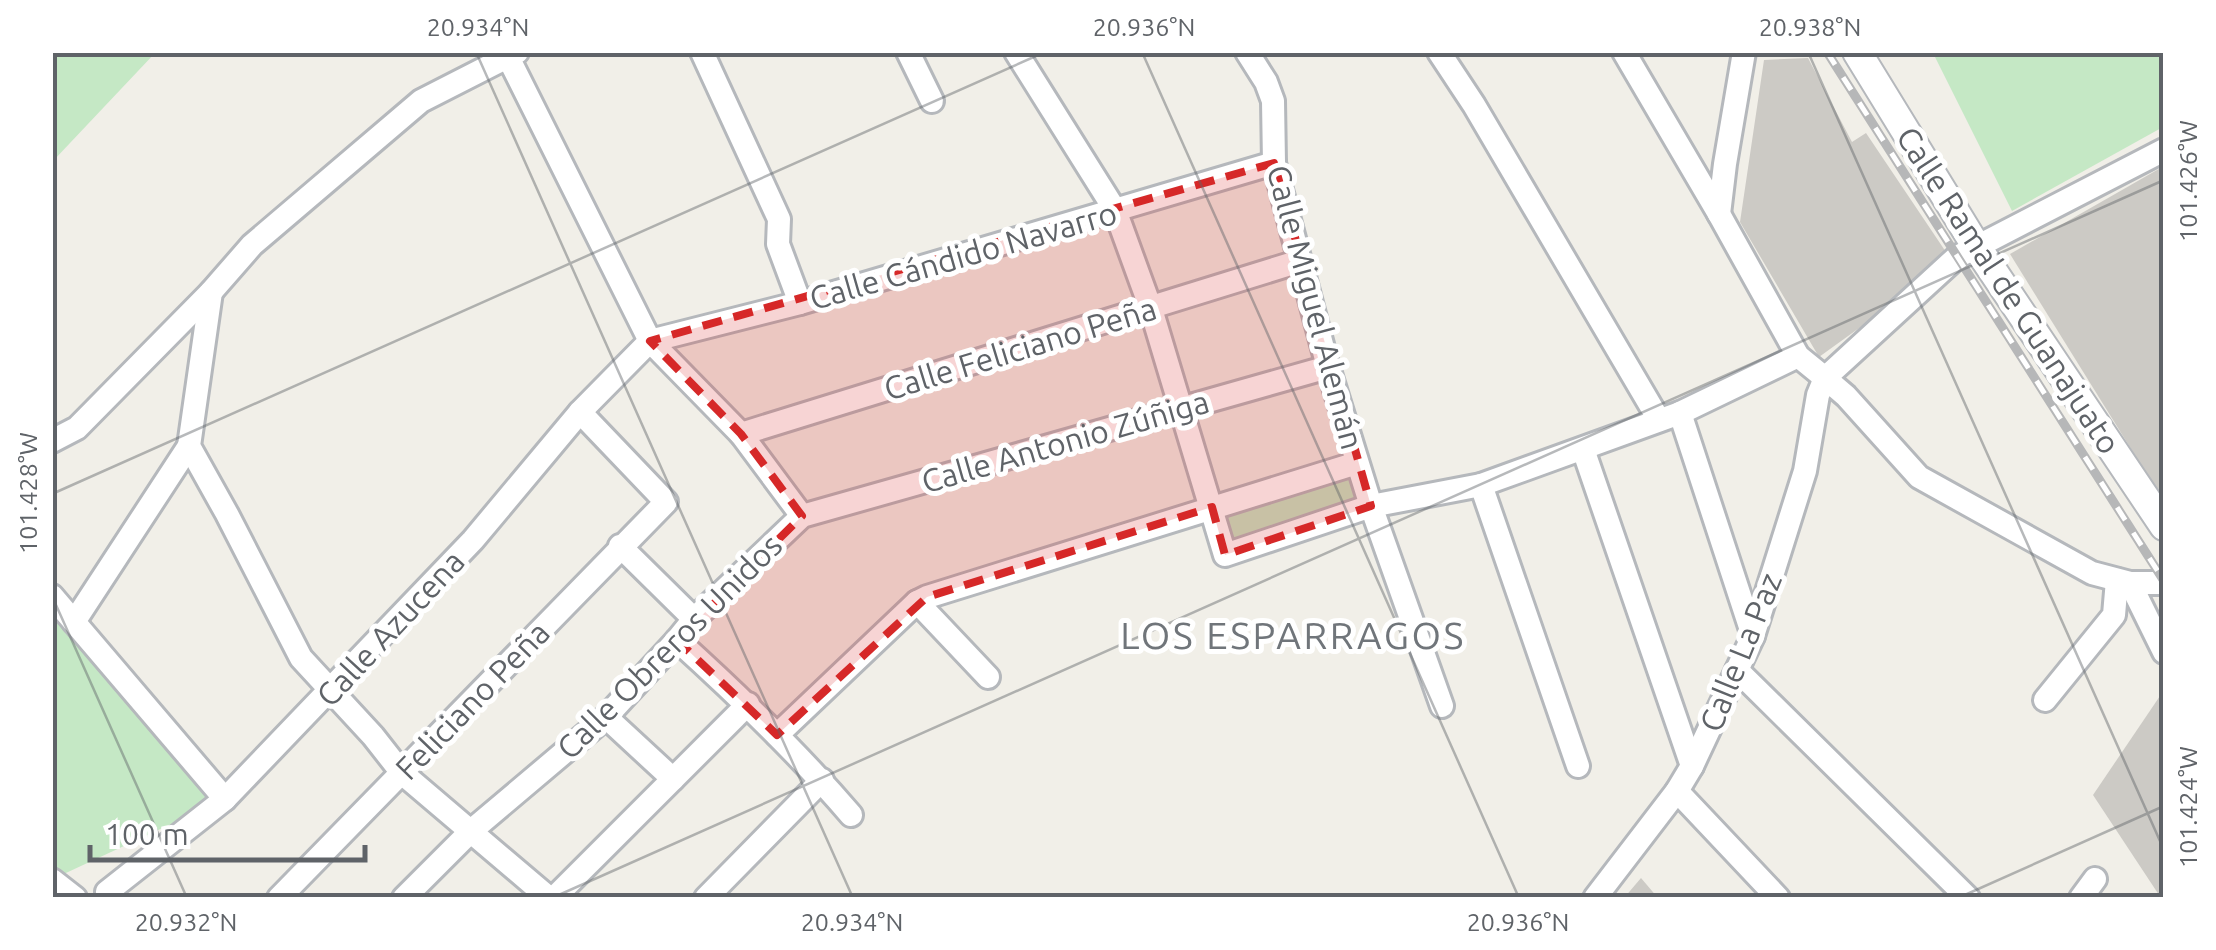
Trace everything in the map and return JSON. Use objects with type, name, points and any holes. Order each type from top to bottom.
[{"type":"street","points":[[702,52],[780,219],[778,244],[800,303]]},
{"type":"street","points":[[908,52],[932,102]]},
{"type":"street","points":[[1016,52],[1115,210],[1151,308],[1225,555],[1371,506],[1480,485],[1670,417],[1798,356]]},
{"type":"street","name":"Calle Miguel Alemán","points":[[1246,52],[1266,82],[1273,101],[1274,163],[1328,367],[1371,506],[1442,706]]},
{"type":"street","points":[[1438,52],[1670,417],[1752,636]]},
{"type":"street","points":[[1624,52],[1798,356],[1846,396],[1918,477],[2092,572],[2123,582],[2164,583]]},
{"type":"street","points":[[1718,214],[1744,52]]},
{"type":"street","name":"Calle Ramal de Guanajuato","points":[[1857,52],[1976,246],[2164,526]]},
{"type":"street","points":[[52,441],[77,428],[252,245],[420,100],[497,57],[650,340],[741,434],[802,516]]},
{"type":"street","points":[[1824,378],[1957,257],[2164,150]]},
{"type":"street","name":"Calle Cándido Navarro","points":[[650,340],[800,303],[1274,163]]},
{"type":"street","name":"Calle Feliciano Peña","points":[[741,434],[1300,261]]},
{"type":"street","points":[[74,622],[189,446],[211,292]]},
{"type":"street","name":"Calle Azucena","points":[[107,892],[225,799],[473,540],[580,412],[650,340]]},
{"type":"street","name":"Calle Antonio Zúñiga","points":[[802,516],[1328,367]]},
{"type":"street","name":"Calle La Paz","points":[[1595,898],[1692,766],[1752,636],[1805,470],[1824,378]]},
{"type":"street","name":"Feliciano Peña","points":[[279,898],[666,502],[580,412]]},
{"type":"street","points":[[189,446],[301,658],[374,736],[402,773],[551,898],[748,704]]},
{"type":"street","points":[[1583,449],[1692,766]]},
{"type":"street","points":[[777,735],[917,602],[927,597],[1357,463]]},
{"type":"street","points":[[1480,485],[1578,766]]},
{"type":"street","name":"Calle Obreros Unidos","points":[[404,898],[471,831],[606,716],[694,619],[802,516]]},
{"type":"street","points":[[620,546],[694,619]]},
{"type":"street","points":[[2123,582],[2164,652]]},
{"type":"street","points":[[2045,700],[2114,615],[2123,582]]},
{"type":"street","points":[[52,596],[225,799]]},
{"type":"street","points":[[917,602],[988,677]]},
{"type":"street","points":[[677,640],[748,704],[851,815]]},
{"type":"street","points":[[1737,670],[1968,898]]},
{"type":"street","points":[[606,716],[673,779]]},
{"type":"street","points":[[706,898],[822,780]]},
{"type":"street","points":[[1677,791],[1778,898]]},
{"type":"street","points":[[52,880],[75,898]]},
{"type":"highlighted area","points":[[1274,163],[1371,506],[1225,555],[1212,507],[927,597],[777,735],[677,640],[802,516],[741,434],[650,341]]},
{"type":"green space","points":[[52,53],[155,53],[53,161]]},
{"type":"green space","points":[[1933,53],[2163,53],[2163,127],[2012,211]]},
{"type":"green space","points":[[1352,472],[1361,502],[1234,547],[1224,515]]},
{"type":"green space","points":[[52,594],[225,799],[53,879],[52,879]]},
{"type":"building","points":[[1808,58],[1852,142],[1866,133],[1952,261],[1819,357],[1740,222],[1764,60]]},
{"type":"building","points":[[2164,166],[2164,502],[2010,254]]},
{"type":"building","points":[[2164,690],[2164,898],[2161,898],[2093,795]]},
{"type":"building","points":[[1641,878],[1658,898],[1624,898]]},
{"type":"railway","points":[[1827,52],[2164,581]]},
{"type":"district","name":"LOS ESPARRAGOS","points":[[1293,635]]}]
